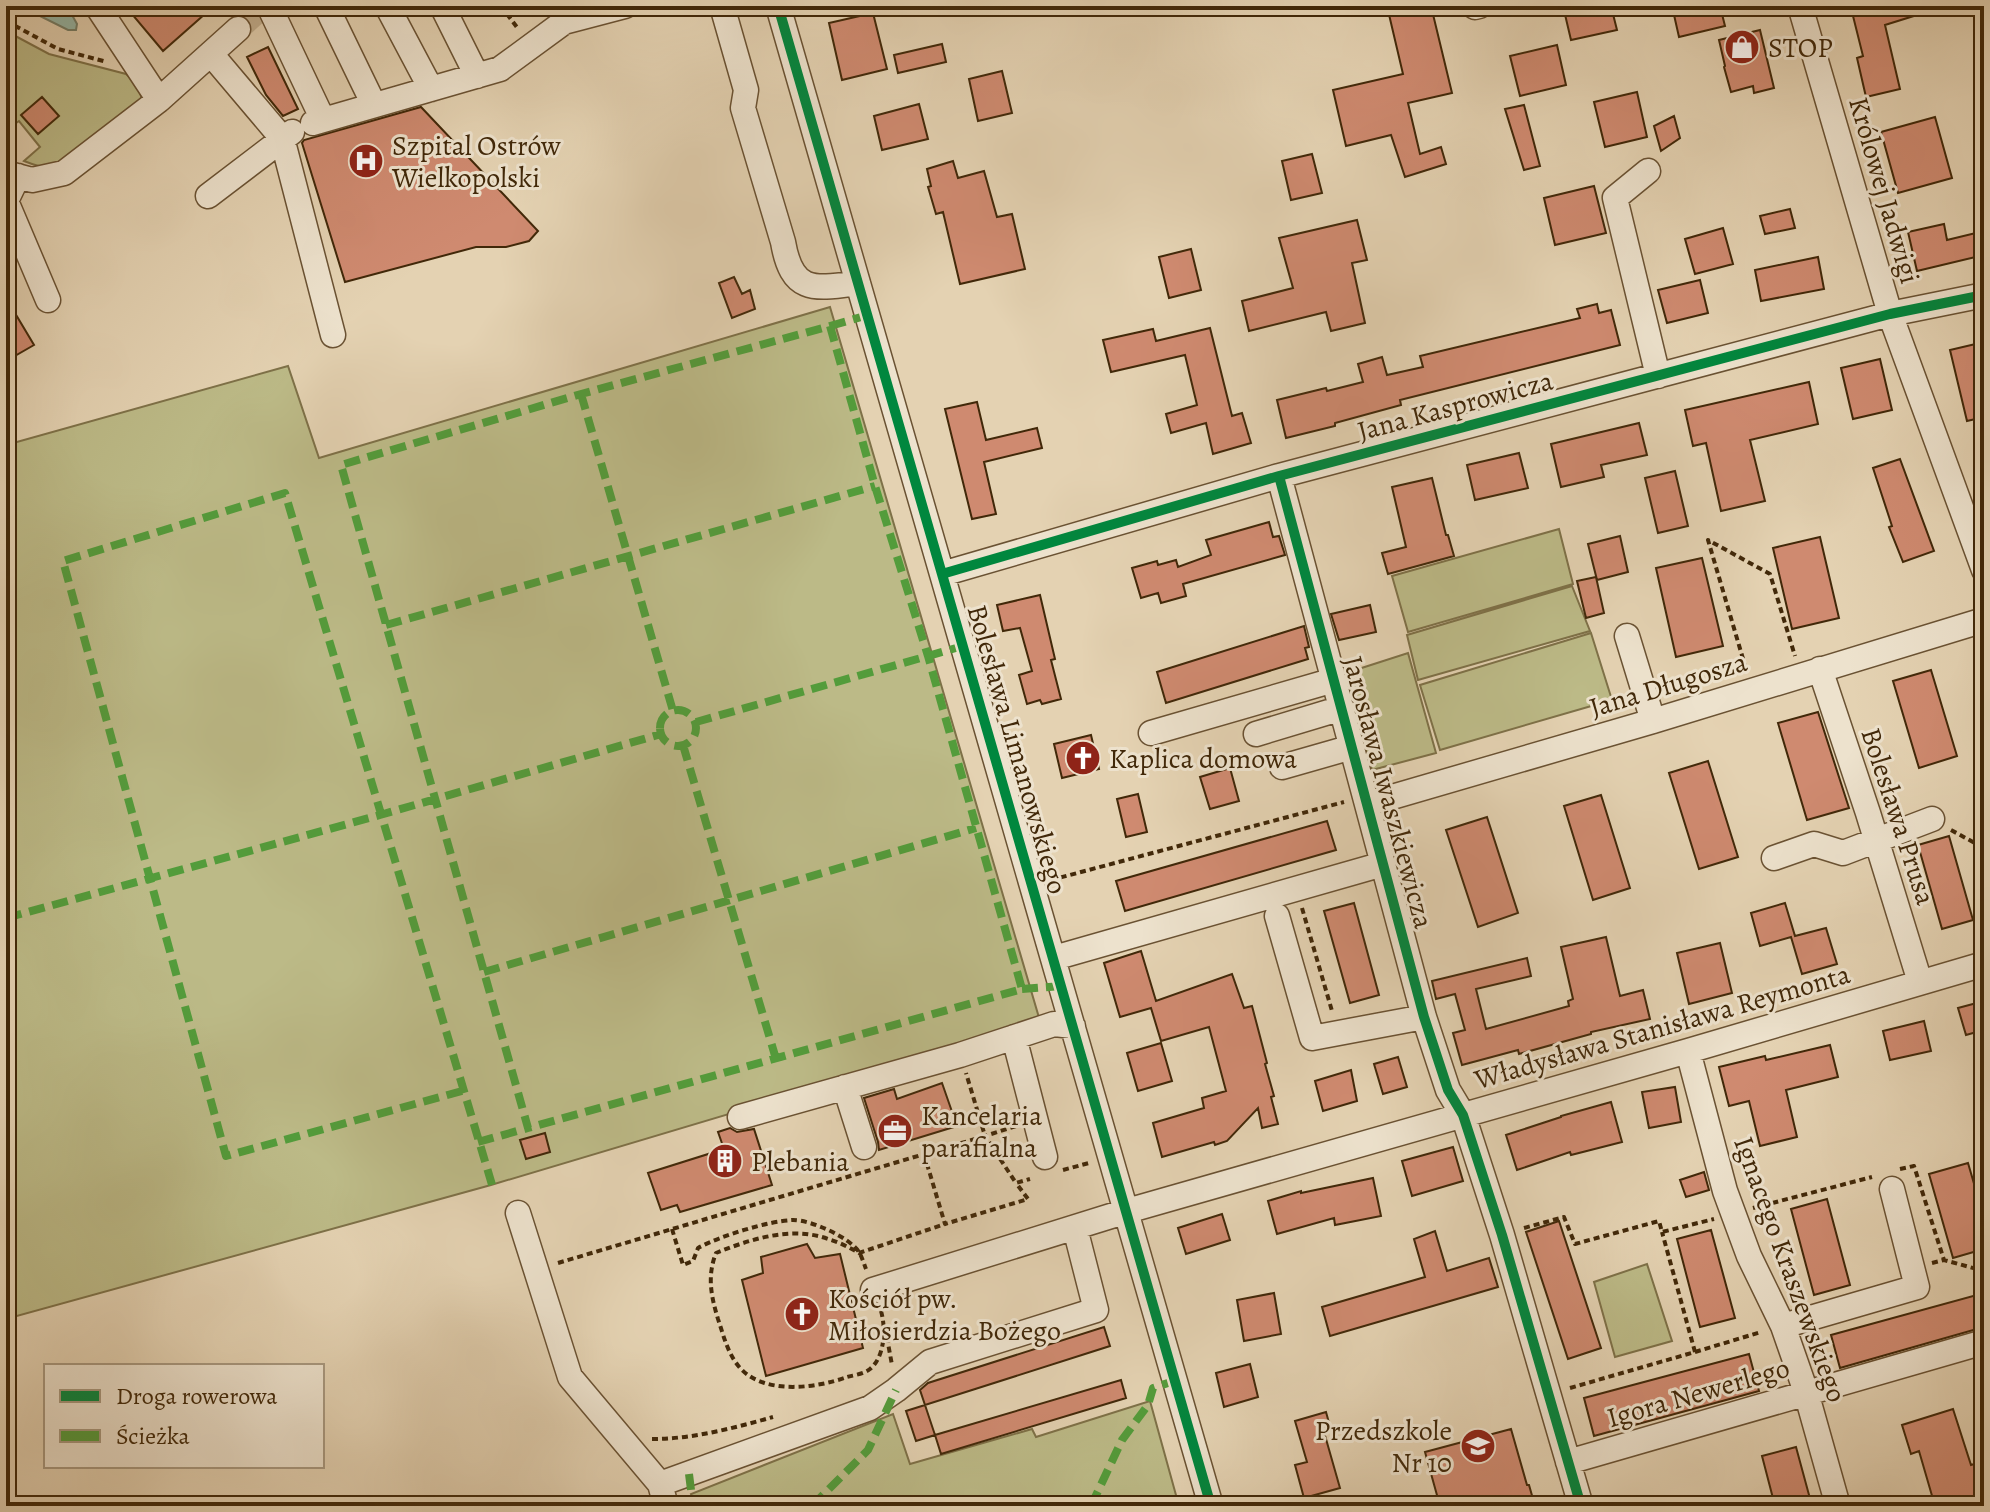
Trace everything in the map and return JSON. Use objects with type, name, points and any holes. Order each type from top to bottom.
[{"type":"street","points":[[97,6],[159,100]]},
{"type":"street","points":[[326,6],[374,105]]},
{"type":"street","points":[[387,6],[431,89]]},
{"type":"street","points":[[442,6],[477,76]]},
{"type":"street","points":[[208,196],[303,128],[500,69],[564,22],[625,6]]},
{"type":"street","points":[[722,6],[746,90],[743,108],[787,264],[795,276],[823,289],[858,283]]},
{"type":"street","name":"Bolesława Limanowskiego","points":[[778,6],[1211,1506]]},
{"type":"street","name":"Królowej Jadwigi","points":[[1800,6],[1890,314],[1984,570]]},
{"type":"street","points":[[264,7],[303,128],[333,335]]},
{"type":"street","points":[[48,300],[6,201],[12,175],[32,180],[64,173],[159,100],[238,29]]},
{"type":"street","points":[[211,54],[303,128]]},
{"type":"street","points":[[1648,171],[1615,198],[1658,376]]},
{"type":"street","name":"Jana Kasprowicza","points":[[942,574],[1279,476],[1890,314],[1984,295]]},
{"type":"street","name":"Jarosława Iwaszkiewicza","points":[[1279,476],[1424,1017],[1448,1090],[1463,1115],[1502,1235],[1581,1506]]},
{"type":"street","name":"Jana Długosza","points":[[1367,800],[1653,721],[1984,620]]},
{"type":"street","points":[[1627,636],[1653,721]]},
{"type":"street","name":"Bolesława Prusa","points":[[1810,672],[1876,840],[1920,982]]},
{"type":"street","points":[[1151,733],[1334,680]]},
{"type":"street","points":[[1256,734],[1342,708]]},
{"type":"street","points":[[1282,767],[1352,747]]},
{"type":"street","points":[[1774,858],[1814,844],[1843,853],[1932,819]]},
{"type":"street","points":[[1054,958],[1383,864]]},
{"type":"street","points":[[1277,916],[1312,1038],[1424,1017]]},
{"type":"street","name":"Władysława Stanisława Reymonta","points":[[873,1290],[1127,1211],[1984,964]]},
{"type":"street","points":[[740,1117],[960,1055],[1054,1024],[1073,1026]]},
{"type":"street","points":[[1014,1037],[1045,1157]]},
{"type":"street","name":"Ignacego Kraszewskiego","points":[[1688,1051],[1725,1191],[1749,1256],[1783,1326],[1806,1392],[1838,1506]]},
{"type":"street","points":[[845,1087],[864,1147]]},
{"type":"street","points":[[1783,1326],[1917,1287],[1892,1189]]},
{"type":"street","points":[[518,1213],[570,1377],[622,1439],[663,1495],[870,1408],[930,1362],[1096,1310],[1075,1228]]},
{"type":"street","name":"Igora Newerlego","points":[[1568,1462],[1984,1342]]},
{"type":"path","points":[[501,6],[531,47]]},
{"type":"path","points":[[6,21],[58,49],[141,71]]},
{"type":"path","points":[[1752,690],[1708,540],[1770,574],[1810,672]]},
{"type":"path","points":[[1033,885],[1367,800]]},
{"type":"path","points":[[1932,819],[1984,848]]},
{"type":"path","points":[[883,1316],[880,1356],[869,1370],[831,1383],[785,1387],[762,1381],[743,1371],[729,1352],[711,1295],[710,1268],[716,1253],[776,1235],[800,1233],[829,1239],[859,1253],[1028,1199],[985,1136],[965,1071]]},
{"type":"path","points":[[536,1270],[985,1136]]},
{"type":"path","points":[[924,1154],[945,1224]]},
{"type":"path","points":[[1016,1183],[1030,1179]]},
{"type":"path","points":[[672,1229],[683,1265],[693,1261],[698,1248],[713,1240],[794,1220],[821,1227],[850,1242],[859,1253],[883,1316],[893,1365],[886,1373]]},
{"type":"path","points":[[1662,1232],[1695,1352]]},
{"type":"path","points":[[1912,1267],[1944,1260],[1984,1271]]},
{"type":"path","points":[[1549,1394],[1783,1326]]},
{"type":"path","points":[[622,1439],[670,1439],[775,1417]]},
{"type":"shaded area","points":[[20,6],[67,6],[77,24],[76,30],[68,30]]},
{"type":"shaded area","points":[[6,31],[49,54],[126,74],[137,84],[142,99],[100,136],[66,160],[47,167],[24,161],[40,147],[19,121],[6,130]]},
{"type":"shaded area","points":[[830,307],[1040,1021],[491,1185],[6,1319],[6,445],[288,366],[319,458]]},
{"type":"shaded area","points":[[1559,529],[1573,584],[1408,632],[1392,576]]},
{"type":"shaded area","points":[[1572,586],[1590,631],[1418,680],[1407,635]]},
{"type":"shaded area","points":[[1591,633],[1612,700],[1440,750],[1420,685]]},
{"type":"shaded area","points":[[1408,653],[1436,753],[1372,770],[1343,674]]},
{"type":"shaded area","points":[[1647,1264],[1672,1341],[1615,1357],[1594,1282]]},
{"type":"shaded area","points":[[1150,1401],[1179,1506],[967,1506],[964,1498],[936,1506],[695,1506],[691,1494],[893,1414],[910,1464],[1032,1429],[1036,1437]]},
{"type":"building","points":[[140,6],[214,6],[163,51],[131,13]]},
{"type":"building","points":[[1387,6],[1431,6],[1452,93],[1408,103],[1420,154],[1441,147],[1446,164],[1405,177],[1391,135],[1346,146],[1333,90],[1403,74]]},
{"type":"building","points":[[1563,6],[1611,6],[1617,30],[1571,40]]},
{"type":"building","points":[[1672,6],[1720,6],[1725,26],[1679,37]]},
{"type":"building","points":[[1889,6],[1932,6],[1933,10],[1885,25],[1900,89],[1866,97],[1857,58],[1863,56],[1853,16]]},
{"type":"building","points":[[873,13],[887,69],[842,80],[829,23]]},
{"type":"building","points":[[1760,30],[1774,88],[1754,93],[1753,86],[1731,92],[1719,40]]},
{"type":"building","points":[[942,44],[946,62],[898,73],[894,55]]},
{"type":"building","points":[[1557,45],[1566,85],[1520,96],[1510,56]]},
{"type":"building","points":[[268,47],[298,109],[283,116],[266,95],[247,57]]},
{"type":"building","points":[[1002,71],[1012,113],[978,121],[969,79]]},
{"type":"building","points":[[1637,92],[1647,137],[1605,147],[1594,102]]},
{"type":"building","points":[[42,97],[59,116],[38,134],[21,115]]},
{"type":"building","points":[[919,104],[928,139],[882,150],[874,116]]},
{"type":"building","points":[[1524,105],[1540,166],[1524,170],[1505,109]]},
{"type":"building","points":[[421,107],[538,231],[529,241],[506,247],[476,247],[345,282],[302,143]]},
{"type":"building","points":[[1674,116],[1680,138],[1661,151],[1654,126]]},
{"type":"building","points":[[1935,117],[1952,178],[1898,193],[1881,132]]},
{"type":"building","points":[[1312,154],[1322,193],[1291,200],[1282,161]]},
{"type":"building","points":[[953,161],[958,178],[984,171],[997,217],[1012,214],[1025,269],[960,284],[943,212],[936,214],[928,187],[931,186],[927,169]]},
{"type":"building","points":[[1594,186],[1606,233],[1555,245],[1544,198]]},
{"type":"building","points":[[1790,209],[1795,228],[1765,234],[1760,216]]},
{"type":"building","points":[[1357,220],[1367,260],[1352,263],[1365,323],[1331,331],[1326,312],[1249,331],[1242,301],[1293,288],[1279,238]]},
{"type":"building","points":[[1944,224],[1947,240],[1984,231],[1984,255],[1917,271],[1908,232]]},
{"type":"building","points":[[1723,228],[1733,264],[1695,274],[1685,239]]},
{"type":"building","points":[[1191,249],[1201,290],[1169,298],[1159,257]]},
{"type":"building","points":[[1818,257],[1824,289],[1761,301],[1755,270]]},
{"type":"building","points":[[734,277],[742,294],[750,290],[755,309],[732,318],[719,283]]},
{"type":"building","points":[[1700,280],[1708,313],[1667,323],[1658,290]]},
{"type":"building","points":[[6,298],[34,345],[6,361]]},
{"type":"building","points":[[1597,304],[1599,313],[1611,310],[1620,345],[1400,400],[1401,405],[1286,438],[1277,400],[1363,382],[1358,364],[1382,357],[1387,375],[1423,367],[1420,356],[1580,318],[1577,309]]},
{"type":"building","points":[[1210,328],[1232,416],[1242,413],[1251,443],[1213,454],[1206,423],[1171,433],[1166,414],[1197,405],[1185,355],[1111,372],[1103,340],[1153,329],[1156,341]]},
{"type":"building","points":[[1984,342],[1984,417],[1967,421],[1950,350]]},
{"type":"building","points":[[1880,359],[1892,410],[1853,419],[1841,368]]},
{"type":"building","points":[[1809,382],[1818,424],[1750,440],[1765,501],[1721,511],[1706,443],[1693,446],[1685,410]]},
{"type":"building","points":[[977,402],[986,440],[1037,428],[1042,448],[984,462],[996,514],[972,519],[945,409]]},
{"type":"building","points":[[1639,423],[1647,455],[1601,465],[1604,477],[1561,487],[1551,444]]},
{"type":"building","points":[[1519,453],[1528,488],[1475,500],[1467,465]]},
{"type":"building","points":[[1900,459],[1934,551],[1903,562],[1889,527],[1892,526],[1873,468]]},
{"type":"building","points":[[1675,471],[1688,526],[1658,533],[1645,478]]},
{"type":"building","points":[[1432,478],[1454,556],[1388,574],[1382,553],[1406,547],[1392,487]]},
{"type":"building","points":[[1269,522],[1273,537],[1279,536],[1285,555],[1183,584],[1186,596],[1161,603],[1158,593],[1141,598],[1132,568],[1157,561],[1158,565],[1176,560],[1178,567],[1211,555],[1206,540]]},
{"type":"building","points":[[1620,536],[1628,572],[1597,580],[1588,544]]},
{"type":"building","points":[[1820,537],[1839,618],[1792,629],[1773,548]]},
{"type":"building","points":[[1702,558],[1723,646],[1676,657],[1656,568]]},
{"type":"building","points":[[1596,577],[1604,613],[1586,618],[1577,581]]},
{"type":"building","points":[[1040,595],[1061,699],[1027,704],[1019,675],[1032,671],[1020,628],[1003,631],[997,605]]},
{"type":"building","points":[[1370,605],[1376,632],[1339,640],[1331,614]]},
{"type":"building","points":[[1304,626],[1309,647],[1305,648],[1308,659],[1166,703],[1157,672]]},
{"type":"building","points":[[1931,670],[1957,756],[1919,768],[1893,681]]},
{"type":"building","points":[[1818,712],[1849,808],[1807,820],[1778,723]]},
{"type":"building","points":[[1091,735],[1099,769],[1062,778],[1054,744]]},
{"type":"building","points":[[1708,761],[1738,857],[1699,869],[1669,773]]},
{"type":"building","points":[[1230,768],[1239,801],[1210,809],[1200,777]]},
{"type":"building","points":[[1138,794],[1147,832],[1126,837],[1117,799]]},
{"type":"building","points":[[1601,795],[1630,888],[1593,900],[1564,806]]},
{"type":"building","points":[[1487,817],[1518,913],[1478,927],[1446,830]]},
{"type":"building","points":[[1327,821],[1336,850],[1125,911],[1116,881]]},
{"type":"building","points":[[1949,836],[1973,920],[1942,929],[1918,845]]},
{"type":"building","points":[[1354,903],[1379,995],[1350,1003],[1324,911]]},
{"type":"building","points":[[1785,903],[1795,936],[1826,928],[1837,964],[1802,974],[1791,937],[1760,946],[1751,913]]},
{"type":"building","points":[[1606,937],[1620,996],[1643,990],[1650,1019],[1591,1032],[1519,1054],[1518,1050],[1462,1065],[1453,1033],[1465,1030],[1455,994],[1436,999],[1432,981],[1527,958],[1531,976],[1476,989],[1486,1029],[1569,1006],[1568,1001],[1573,999],[1561,947]]},
{"type":"building","points":[[1720,943],[1732,993],[1689,1004],[1677,953]]},
{"type":"building","points":[[1141,951],[1156,1001],[1232,974],[1244,1008],[1252,1006],[1278,1124],[1262,1128],[1258,1108],[1227,1141],[1162,1157],[1153,1123],[1204,1108],[1202,1098],[1226,1091],[1209,1027],[1161,1041],[1151,1008],[1120,1017],[1104,963]]},
{"type":"building","points":[[1984,1001],[1984,1030],[1966,1035],[1958,1008]]},
{"type":"building","points":[[1924,1021],[1931,1051],[1890,1060],[1883,1031]]},
{"type":"building","points":[[1161,1043],[1172,1081],[1138,1091],[1127,1053]]},
{"type":"building","points":[[1830,1045],[1838,1077],[1786,1090],[1797,1137],[1760,1146],[1749,1101],[1729,1106],[1719,1067]]},
{"type":"building","points":[[1398,1057],[1407,1087],[1383,1094],[1374,1064]]},
{"type":"building","points":[[1351,1070],[1357,1101],[1323,1111],[1315,1081]]},
{"type":"building","points":[[942,1083],[957,1126],[879,1150],[864,1098],[894,1089],[897,1099]]},
{"type":"building","points":[[1675,1087],[1681,1122],[1649,1128],[1642,1092]]},
{"type":"building","points":[[1611,1102],[1622,1142],[1571,1155],[1570,1152],[1517,1170],[1506,1135]]},
{"type":"building","name":"Plebania","points":[[730,1128],[737,1132],[754,1129],[772,1185],[680,1212],[677,1205],[661,1210],[648,1173],[724,1149],[718,1132]]},
{"type":"building","points":[[545,1133],[550,1152],[526,1159],[520,1140]]},
{"type":"building","points":[[1453,1147],[1463,1181],[1412,1196],[1402,1161]]},
{"type":"building","points":[[1968,1163],[1984,1218],[1984,1249],[1953,1258],[1929,1174]]},
{"type":"building","points":[[1704,1172],[1709,1190],[1686,1197],[1680,1180]]},
{"type":"building","points":[[1373,1178],[1381,1216],[1335,1225],[1334,1218],[1277,1234],[1268,1201],[1301,1191]]},
{"type":"building","points":[[1827,1199],[1850,1285],[1814,1295],[1791,1209]]},
{"type":"building","points":[[1222,1214],[1230,1240],[1186,1254],[1178,1228]]},
{"type":"building","points":[[1559,1221],[1601,1348],[1568,1359],[1526,1232]]},
{"type":"building","points":[[1711,1230],[1735,1318],[1700,1327],[1677,1239]]},
{"type":"building","points":[[1435,1231],[1447,1271],[1489,1258],[1498,1287],[1330,1336],[1322,1307],[1425,1277],[1414,1239]]},
{"type":"building","name":"Kościół pw. Miłosierdzia Bożego","points":[[807,1244],[815,1258],[840,1254],[863,1348],[766,1376],[742,1280],[763,1273],[761,1257]]},
{"type":"building","points":[[1274,1293],[1281,1334],[1244,1341],[1237,1300]]},
{"type":"building","points":[[1984,1293],[1984,1327],[1840,1368],[1831,1335]]},
{"type":"building","points":[[1104,1327],[1110,1346],[925,1405],[920,1390],[928,1383]]},
{"type":"building","points":[[1749,1354],[1759,1391],[1594,1436],[1584,1398]]},
{"type":"building","points":[[1250,1364],[1258,1397],[1224,1407],[1216,1373]]},
{"type":"building","points":[[1121,1380],[1126,1398],[941,1454],[935,1435]]},
{"type":"building","points":[[925,1405],[935,1435],[916,1441],[906,1411]]},
{"type":"building","points":[[1953,1409],[1971,1465],[1984,1461],[1984,1482],[1977,1484],[1984,1506],[1935,1506],[1919,1451],[1911,1454],[1902,1425]]},
{"type":"building","points":[[1326,1412],[1331,1430],[1324,1432],[1340,1488],[1304,1498],[1295,1465],[1307,1462],[1295,1421]]},
{"type":"building","points":[[1511,1429],[1535,1506],[1440,1506],[1425,1452]]},
{"type":"building","points":[[1796,1447],[1812,1506],[1775,1506],[1762,1456]]},
{"type":"tunnel","points":[[238,29],[259,10]]},
{"type":"marked path","points":[[830,326],[868,315]]},
{"type":"marked path","points":[[830,326],[1022,989],[528,1128],[341,465],[581,394],[830,326]]},
{"type":"marked path","points":[[581,394],[673,711]]},
{"type":"marked path","points":[[386,625],[875,486]]},
{"type":"marked path","points":[[462,1091],[226,1156],[63,561],[285,493],[493,1188]]},
{"type":"marked path","points":[[696,722],[963,646]]},
{"type":"marked path","points":[[678,710],[691,715],[696,728],[691,741],[678,746],[665,741],[660,728],[665,715],[678,710]]},
{"type":"marked path","points":[[6,918],[661,734]]},
{"type":"marked path","points":[[683,745],[776,1059]]},
{"type":"marked path","points":[[484,972],[976,828]]},
{"type":"marked path","points":[[1022,989],[1061,986]]},
{"type":"marked path","points":[[478,1142],[528,1128]]},
{"type":"marked path","points":[[1091,1506],[1122,1440],[1148,1405],[1153,1388],[1174,1381]]},
{"type":"marked path","points":[[812,1506],[868,1450],[896,1390]]},
{"type":"marked path","points":[[689,1474],[693,1506]]},
{"type":"cycle path","points":[[778,6],[1211,1506]]},
{"type":"cycle path","points":[[942,574],[1279,476],[1890,314],[1984,295]]},
{"type":"cycle path","points":[[1279,476],[1424,1017],[1448,1090],[1463,1115],[1502,1235],[1581,1506]]},
{"type":"place","name":"STOP","points":[[1742,47]]},
{"type":"place","name":"Szpital Ostrów Wielkopolski","points":[[366,161]]},
{"type":"place","name":"Kaplica domowa","points":[[1083,758]]},
{"type":"place","name":"Kancelaria parafialna","points":[[895,1131]]},
{"type":"place","name":"Plebania","points":[[725,1161]]},
{"type":"place","name":"Kościół pw. Miłosierdzia Bożego","points":[[802,1314]]},
{"type":"place","name":"Przedszkole Nr 10","points":[[1478,1446]]}]
